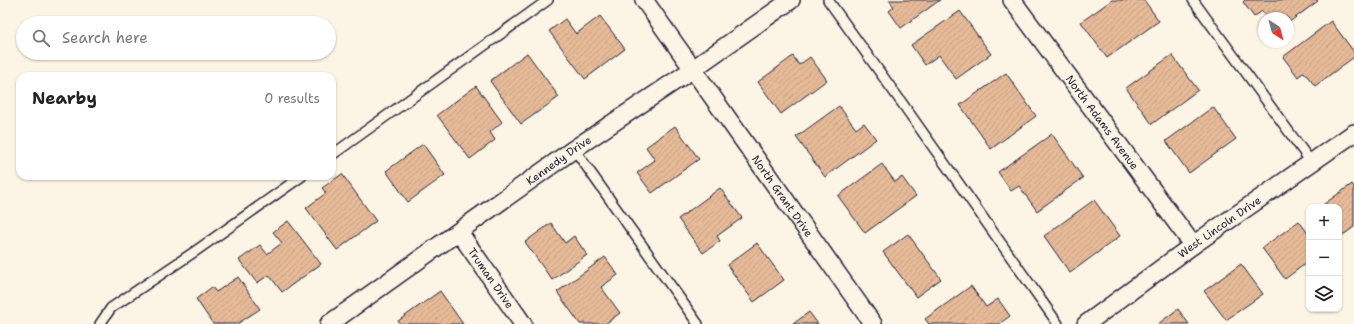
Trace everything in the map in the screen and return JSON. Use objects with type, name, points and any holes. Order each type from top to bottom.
[{"type":"street","name":"North Grant Drive","points":[[644,0],[873,324]]},
{"type":"street","name":"Kennedy Drive","points":[[339,321],[574,149],[693,69],[791,0]]},
{"type":"street","name":"North Adams Avenue","points":[[1012,0],[1193,245]]},
{"type":"street","name":"West Lincoln Drive","points":[[1086,324],[1193,245],[1354,133]]},
{"type":"street","name":"Truman Drive","points":[[459,232],[523,324]]},
{"type":"lane","points":[[336,152],[548,0]]},
{"type":"lane","points":[[828,0],[1058,324]]},
{"type":"lane","points":[[1193,0],[1311,162]]},
{"type":"lane","points":[[574,149],[698,324]]},
{"type":"lane","points":[[100,324],[111,308],[296,180]]},
{"type":"building","points":[[889,0],[940,0],[901,28],[889,11],[894,7]]},
{"type":"building","points":[[1112,0],[1144,0],[1159,21],[1107,58],[1081,22]]},
{"type":"building","points":[[1245,0],[1318,1],[1294,19],[1294,12],[1262,11],[1258,12],[1258,14],[1254,17],[1243,2]]},
{"type":"building","points":[[960,11],[991,54],[956,79],[939,55],[925,65],[911,45]]},
{"type":"building","points":[[600,16],[625,49],[585,79],[549,31],[565,19],[576,34]]},
{"type":"building","points":[[1331,21],[1354,52],[1354,57],[1315,86],[1304,72],[1298,77],[1283,57]]},
{"type":"building","points":[[527,53],[559,97],[521,124],[490,81]]},
{"type":"building","points":[[1172,55],[1198,90],[1152,124],[1126,88]]},
{"type":"building","points":[[793,56],[799,65],[810,57],[827,80],[781,114],[758,82]]},
{"type":"building","points":[[1006,73],[1036,116],[991,149],[960,105]]},
{"type":"building","points":[[476,86],[502,122],[490,132],[495,140],[470,159],[437,115]]},
{"type":"building","points":[[839,106],[856,129],[864,123],[876,139],[825,177],[796,137]]},
{"type":"building","points":[[1213,107],[1236,139],[1189,173],[1166,141]]},
{"type":"building","points":[[675,126],[699,159],[652,193],[637,173],[655,160],[646,147]]},
{"type":"building","points":[[1052,134],[1083,178],[1037,211],[1019,186],[1011,191],[998,172]]},
{"type":"building","points":[[423,144],[445,175],[408,202],[386,171]]},
{"type":"building","points":[[882,164],[895,182],[902,177],[916,196],[865,233],[838,196]]},
{"type":"building","points":[[342,174],[376,221],[337,250],[306,208],[326,193],[322,188],[333,180],[336,180],[336,178]]},
{"type":"building","points":[[1352,184],[1354,187],[1354,227],[1342,236],[1342,204],[1324,204]]},
{"type":"building","points":[[720,188],[742,218],[717,236],[720,241],[703,253],[678,219]]},
{"type":"building","points":[[1094,200],[1120,236],[1070,273],[1044,236]]},
{"type":"building","points":[[288,221],[321,264],[282,292],[269,275],[257,283],[239,260],[260,245],[267,254],[282,243],[273,232]]},
{"type":"building","points":[[1299,221],[1306,231],[1306,263],[1285,279],[1262,248]]},
{"type":"building","points":[[551,223],[565,243],[574,236],[587,255],[552,280],[525,242]]},
{"type":"building","points":[[908,234],[941,279],[916,297],[883,252]]},
{"type":"building","points":[[757,243],[784,280],[754,302],[727,265]]},
{"type":"building","points":[[605,257],[618,275],[601,287],[620,313],[605,324],[580,324],[557,292]]},
{"type":"building","points":[[1241,264],[1263,294],[1226,320],[1204,291]]},
{"type":"building","points":[[238,277],[260,309],[237,324],[213,324],[196,299],[212,287],[216,292]]},
{"type":"building","points":[[971,286],[986,307],[998,299],[1010,316],[999,324],[929,324],[925,319]]},
{"type":"building","points":[[440,291],[463,324],[400,324],[398,321]]},
{"type":"building","points":[[1178,309],[1189,324],[1158,324]]},
{"type":"building","points":[[809,312],[818,324],[793,324]]}]
